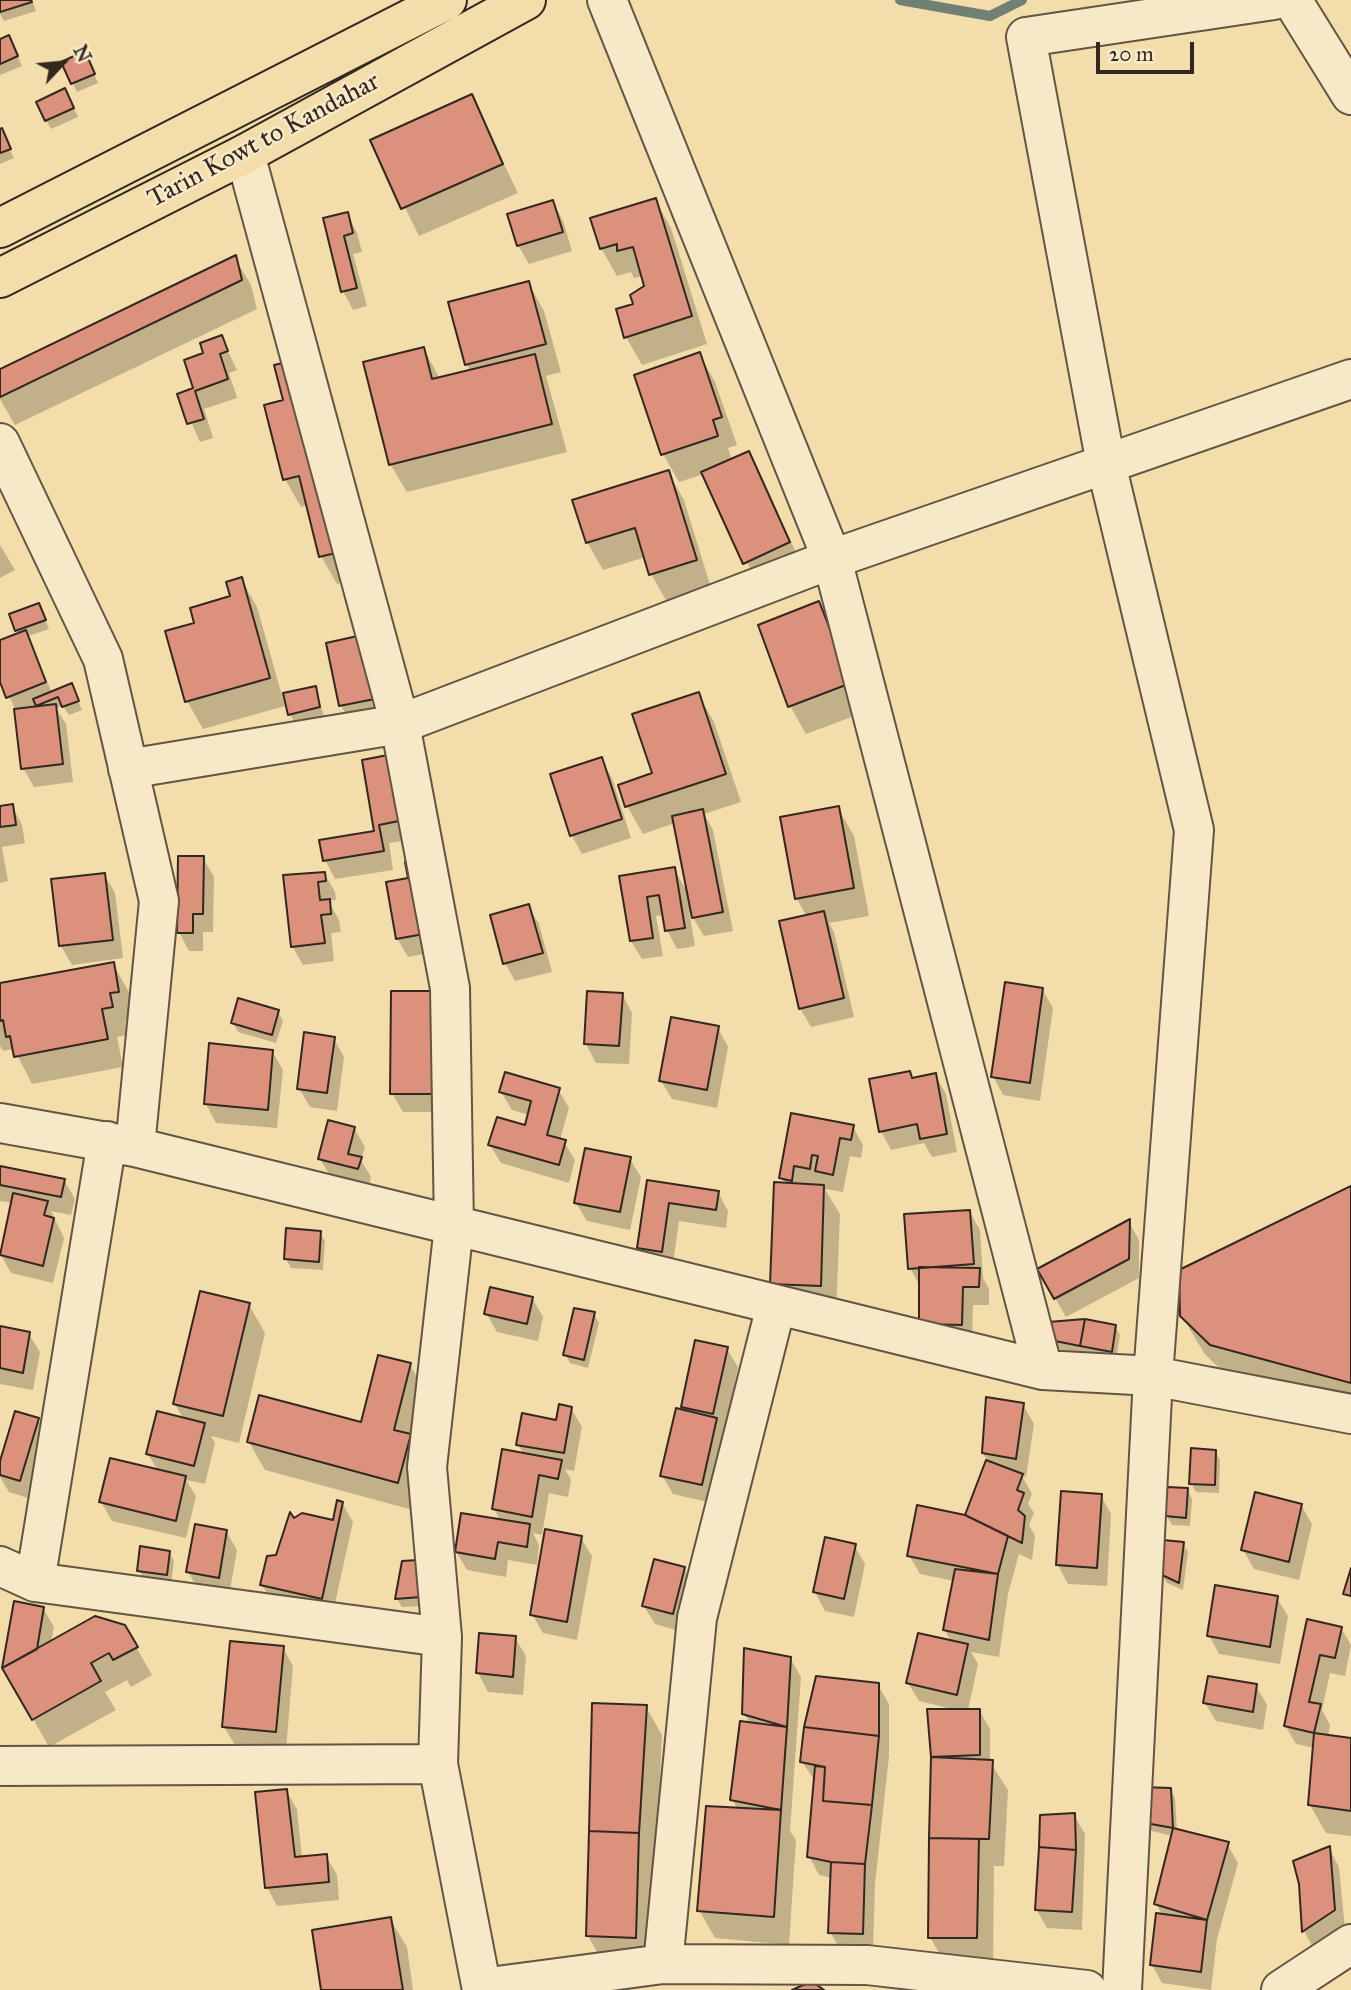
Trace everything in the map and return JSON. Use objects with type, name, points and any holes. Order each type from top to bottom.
[{"type":"main road","name":"Tarin Kowt to Kandahar","points":[[0,229],[447,0]]},
{"type":"main road","name":"Tarin Kowt to Kandahar","points":[[0,278],[245,154],[526,0]]},
{"type":"street","points":[[607,0],[832,559],[1043,1370]]},
{"type":"street","points":[[1122,1990],[1153,1376],[1194,830],[1106,464],[1026,37],[1274,0]]},
{"type":"street","points":[[1292,0],[1351,95]]},
{"type":"street","points":[[245,154],[400,724],[450,988],[454,1226],[427,1466],[442,1636],[438,1764],[482,1989],[663,1964],[867,1965],[1087,1990]]},
{"type":"street","points":[[128,769],[400,724],[832,559],[1351,379]]},
{"type":"street","points":[[0,443],[103,659],[159,901],[121,1144],[35,1583]]},
{"type":"street","points":[[0,1123],[121,1144],[1043,1370],[1153,1376],[1351,1413]]},
{"type":"street","points":[[663,1964],[697,1618],[776,1306]]},
{"type":"street","points":[[0,1566],[35,1583],[442,1636]]},
{"type":"street","points":[[0,1766],[438,1764]]},
{"type":"street","points":[[1280,1990],[1351,1944]]},
{"type":"building","points":[[0,0],[31,0],[32,2],[0,12]]},
{"type":"building","points":[[9,35],[18,56],[0,64],[0,39]]},
{"type":"building","points":[[85,51],[95,74],[71,84],[61,62]]},
{"type":"building","points":[[65,88],[74,108],[45,121],[36,102]]},
{"type":"building","points":[[472,94],[503,164],[401,209],[370,140]]},
{"type":"building","points":[[2,128],[11,149],[0,153],[0,129]]},
{"type":"building","points":[[656,198],[692,316],[624,338],[616,309],[633,304],[630,295],[644,286],[633,247],[617,251],[617,244],[600,249],[590,218]]},
{"type":"building","points":[[553,200],[563,232],[517,246],[507,214]]},
{"type":"building","points":[[348,212],[353,233],[344,236],[357,288],[341,292],[323,218]]},
{"type":"building","points":[[236,255],[242,280],[0,397],[0,369]]},
{"type":"building","points":[[529,281],[546,344],[465,365],[448,302]]},
{"type":"building","points":[[222,335],[228,351],[220,354],[228,379],[195,391],[204,419],[187,424],[177,394],[193,388],[184,360],[203,353],[200,343]]},
{"type":"building","points":[[424,347],[432,379],[535,354],[552,424],[389,465],[363,362]]},
{"type":"building","points":[[700,352],[722,417],[713,420],[718,436],[661,455],[634,375]]},
{"type":"building","points":[[296,360],[344,551],[319,557],[299,476],[283,480],[264,405],[283,400],[274,365]]},
{"type":"building","points":[[749,451],[790,542],[743,564],[701,472]]},
{"type":"building","points":[[669,470],[697,560],[649,575],[635,528],[586,543],[572,500]]},
{"type":"building","points":[[242,577],[270,678],[185,702],[165,631],[194,623],[190,608],[230,596],[226,582]]},
{"type":"building","points":[[819,601],[851,683],[788,707],[758,625]]},
{"type":"building","points":[[39,603],[46,620],[15,631],[9,614]]},
{"type":"building","points":[[26,630],[46,682],[6,698],[0,682],[0,640]]},
{"type":"building","points":[[371,633],[385,697],[339,706],[326,643]]},
{"type":"building","points":[[72,683],[79,701],[62,707],[58,697],[36,706],[33,699]]},
{"type":"building","points":[[316,686],[320,707],[288,715],[283,693]]},
{"type":"building","points":[[699,692],[726,774],[625,807],[618,785],[652,773],[632,714]]},
{"type":"building","points":[[56,704],[63,764],[21,769],[14,709]]},
{"type":"building","points":[[393,754],[404,820],[379,825],[384,851],[323,861],[319,840],[374,831],[362,760]]},
{"type":"building","points":[[602,757],[622,819],[570,836],[550,774]]},
{"type":"building","points":[[13,804],[16,825],[0,827],[0,806]]},
{"type":"building","points":[[839,806],[854,888],[795,899],[780,817]]},
{"type":"building","points":[[703,809],[723,912],[692,918],[672,816]]},
{"type":"building","points":[[178,856],[204,856],[203,914],[193,914],[193,933],[177,933]]},
{"type":"building","points":[[422,859],[435,932],[396,939],[386,882],[408,878],[405,862]]},
{"type":"building","points":[[675,867],[685,928],[665,931],[659,895],[647,897],[653,938],[630,941],[619,876]]},
{"type":"building","points":[[325,872],[326,881],[318,882],[320,900],[330,899],[331,914],[321,915],[325,943],[291,947],[283,875]]},
{"type":"building","points":[[105,873],[113,940],[59,946],[51,879]]},
{"type":"building","points":[[529,904],[543,953],[503,964],[490,915]]},
{"type":"building","points":[[824,911],[844,998],[799,1009],[779,921]]},
{"type":"building","points":[[114,962],[119,992],[110,993],[113,1007],[102,1009],[108,1039],[14,1057],[10,1036],[6,1037],[3,1020],[0,1021],[0,983]]},
{"type":"building","points":[[1005,982],[1043,988],[1030,1083],[991,1077]]},
{"type":"building","points":[[391,991],[436,991],[436,1094],[390,1094]]},
{"type":"building","points":[[587,991],[623,993],[619,1046],[584,1044]]},
{"type":"building","points":[[238,998],[279,1010],[272,1035],[231,1023]]},
{"type":"building","points":[[671,1017],[719,1026],[707,1090],[659,1081]]},
{"type":"building","points":[[304,1032],[335,1037],[327,1093],[297,1089]]},
{"type":"building","points":[[209,1043],[273,1050],[268,1110],[204,1104]]},
{"type":"building","points":[[910,1071],[912,1078],[936,1073],[947,1134],[920,1139],[917,1124],[879,1132],[869,1079]]},
{"type":"building","points":[[505,1072],[560,1088],[547,1135],[566,1140],[559,1165],[488,1145],[497,1117],[525,1125],[531,1101],[499,1092]]},
{"type":"building","points":[[791,1113],[854,1125],[851,1140],[840,1138],[833,1175],[815,1171],[818,1156],[812,1155],[810,1169],[794,1166],[792,1181],[779,1178]]},
{"type":"building","points":[[328,1120],[355,1127],[348,1154],[362,1157],[358,1169],[318,1159]]},
{"type":"building","points":[[585,1148],[631,1157],[620,1212],[574,1203]]},
{"type":"building","points":[[0,1166],[65,1179],[61,1197],[0,1185]]},
{"type":"building","points":[[647,1180],[719,1191],[716,1210],[669,1203],[662,1252],[637,1248]]},
{"type":"building","points":[[774,1182],[824,1185],[821,1286],[770,1284]]},
{"type":"building","points":[[1351,1186],[1351,1383],[1210,1345],[1180,1316],[1179,1270]]},
{"type":"building","points":[[13,1193],[48,1201],[44,1215],[54,1218],[43,1266],[0,1255]]},
{"type":"building","points":[[970,1210],[974,1264],[908,1269],[904,1214]]},
{"type":"building","points":[[1130,1219],[1129,1259],[1054,1299],[1037,1269]]},
{"type":"building","points":[[286,1228],[321,1231],[319,1262],[284,1259]]},
{"type":"building","points":[[919,1267],[980,1268],[979,1287],[963,1287],[962,1325],[919,1324]]},
{"type":"building","points":[[490,1287],[533,1297],[527,1324],[484,1314]]},
{"type":"building","points":[[200,1291],[250,1303],[223,1416],[173,1404]]},
{"type":"building","points":[[574,1308],[595,1312],[584,1360],[563,1355]]},
{"type":"building","points":[[1085,1319],[1116,1325],[1112,1352],[1080,1346]]},
{"type":"building","points":[[1085,1319],[1080,1346],[1040,1338],[1048,1322]]},
{"type":"building","points":[[0,1326],[30,1332],[23,1373],[0,1368]]},
{"type":"building","points":[[695,1340],[728,1347],[713,1414],[681,1407]]},
{"type":"building","points":[[378,1355],[411,1363],[394,1430],[411,1434],[398,1483],[247,1442],[259,1395],[361,1422]]},
{"type":"building","points":[[986,1397],[1024,1403],[1016,1459],[982,1453]]},
{"type":"building","points":[[559,1404],[572,1407],[564,1453],[516,1445],[522,1413],[556,1420]]},
{"type":"building","points":[[676,1408],[717,1418],[702,1485],[660,1476]]},
{"type":"building","points":[[15,1411],[39,1418],[20,1481],[0,1475],[0,1461]]},
{"type":"building","points":[[157,1411],[205,1423],[194,1466],[146,1454]]},
{"type":"building","points":[[1191,1448],[1216,1450],[1215,1485],[1189,1484]]},
{"type":"building","points":[[502,1449],[562,1460],[558,1479],[539,1475],[532,1517],[492,1509]]},
{"type":"building","points":[[110,1458],[186,1476],[176,1521],[99,1502]]},
{"type":"building","points":[[986,1460],[1023,1474],[1017,1490],[1024,1493],[1018,1510],[1025,1516],[1022,1543],[965,1515]]},
{"type":"building","points":[[1167,1487],[1188,1488],[1186,1518],[1165,1516]]},
{"type":"building","points":[[1061,1491],[1102,1494],[1097,1568],[1056,1565]]},
{"type":"building","points":[[1255,1492],[1302,1504],[1289,1562],[1241,1550]]},
{"type":"building","points":[[337,1500],[343,1502],[322,1599],[260,1585],[267,1556],[276,1555],[290,1512],[294,1518],[302,1513],[333,1520]]},
{"type":"building","points":[[917,1505],[965,1515],[1008,1536],[998,1574],[907,1556]]},
{"type":"building","points":[[461,1513],[530,1524],[527,1547],[498,1542],[495,1559],[455,1552]]},
{"type":"building","points":[[195,1524],[227,1530],[219,1578],[186,1572]]},
{"type":"building","points":[[545,1529],[582,1536],[567,1622],[530,1615]]},
{"type":"building","points":[[825,1537],[856,1544],[844,1599],[813,1592]]},
{"type":"building","points":[[1163,1540],[1184,1542],[1179,1583],[1160,1574]]},
{"type":"building","points":[[140,1546],[170,1551],[167,1575],[137,1571]]},
{"type":"building","points":[[654,1559],[685,1567],[673,1614],[642,1606]]},
{"type":"building","points":[[418,1560],[421,1597],[395,1599],[402,1561]]},
{"type":"building","points":[[1351,1568],[1351,1596],[1343,1594]]},
{"type":"building","points":[[955,1569],[998,1574],[989,1640],[943,1630]]},
{"type":"building","points":[[1215,1585],[1278,1596],[1270,1647],[1207,1636]]},
{"type":"building","points":[[14,1601],[44,1607],[37,1649],[2,1668]]},
{"type":"building","points":[[95,1616],[125,1625],[138,1647],[113,1660],[109,1653],[91,1663],[101,1681],[32,1720],[2,1668]]},
{"type":"building","points":[[1307,1619],[1342,1627],[1335,1658],[1320,1655],[1309,1702],[1321,1704],[1314,1733],[1284,1726]]},
{"type":"building","points":[[479,1633],[516,1636],[513,1677],[476,1673]]},
{"type":"building","points":[[918,1633],[968,1644],[957,1695],[906,1683]]},
{"type":"building","points":[[230,1641],[284,1646],[276,1732],[222,1727]]},
{"type":"building","points":[[744,1648],[791,1657],[787,1727],[742,1714]]},
{"type":"building","points":[[816,1676],[879,1683],[879,1736],[804,1727]]},
{"type":"building","points":[[1208,1676],[1257,1684],[1253,1712],[1203,1703]]},
{"type":"building","points":[[592,1703],[647,1705],[639,1833],[589,1831]]},
{"type":"building","points":[[927,1709],[980,1709],[980,1755],[931,1757]]},
{"type":"building","points":[[740,1721],[787,1727],[781,1810],[730,1800]]},
{"type":"building","points":[[804,1727],[879,1736],[872,1805],[823,1801],[825,1767],[800,1762]]},
{"type":"building","points":[[1314,1733],[1351,1738],[1351,1811],[1308,1805]]},
{"type":"building","points":[[931,1757],[993,1760],[989,1839],[929,1838]]},
{"type":"building","points":[[815,1766],[825,1767],[823,1801],[872,1805],[865,1864],[807,1857]]},
{"type":"building","points":[[1141,1787],[1171,1788],[1173,1828],[1140,1822]]},
{"type":"building","points":[[287,1789],[295,1857],[327,1854],[329,1882],[265,1888],[255,1792]]},
{"type":"building","points":[[706,1806],[781,1810],[774,1917],[697,1911]]},
{"type":"building","points":[[1075,1813],[1076,1850],[1039,1847],[1040,1815]]},
{"type":"building","points":[[1173,1828],[1229,1842],[1207,1920],[1154,1904]]},
{"type":"building","points":[[589,1831],[639,1833],[636,1938],[586,1936]]},
{"type":"building","points":[[929,1838],[979,1839],[977,1938],[928,1938]]},
{"type":"building","points":[[1330,1846],[1335,1910],[1302,1932],[1299,1884],[1293,1861]]},
{"type":"building","points":[[1039,1847],[1076,1850],[1072,1912],[1035,1910]]},
{"type":"building","points":[[831,1862],[865,1864],[863,1934],[828,1933]]},
{"type":"building","points":[[1156,1913],[1207,1920],[1201,1972],[1150,1965]]},
{"type":"building","points":[[391,1917],[403,1990],[321,1990],[312,1930]]},
{"type":"building","points":[[813,1982],[824,1990],[792,1990],[801,1986]]},
{"type":"waterway","points":[[900,0],[990,16],[1022,0]]}]
